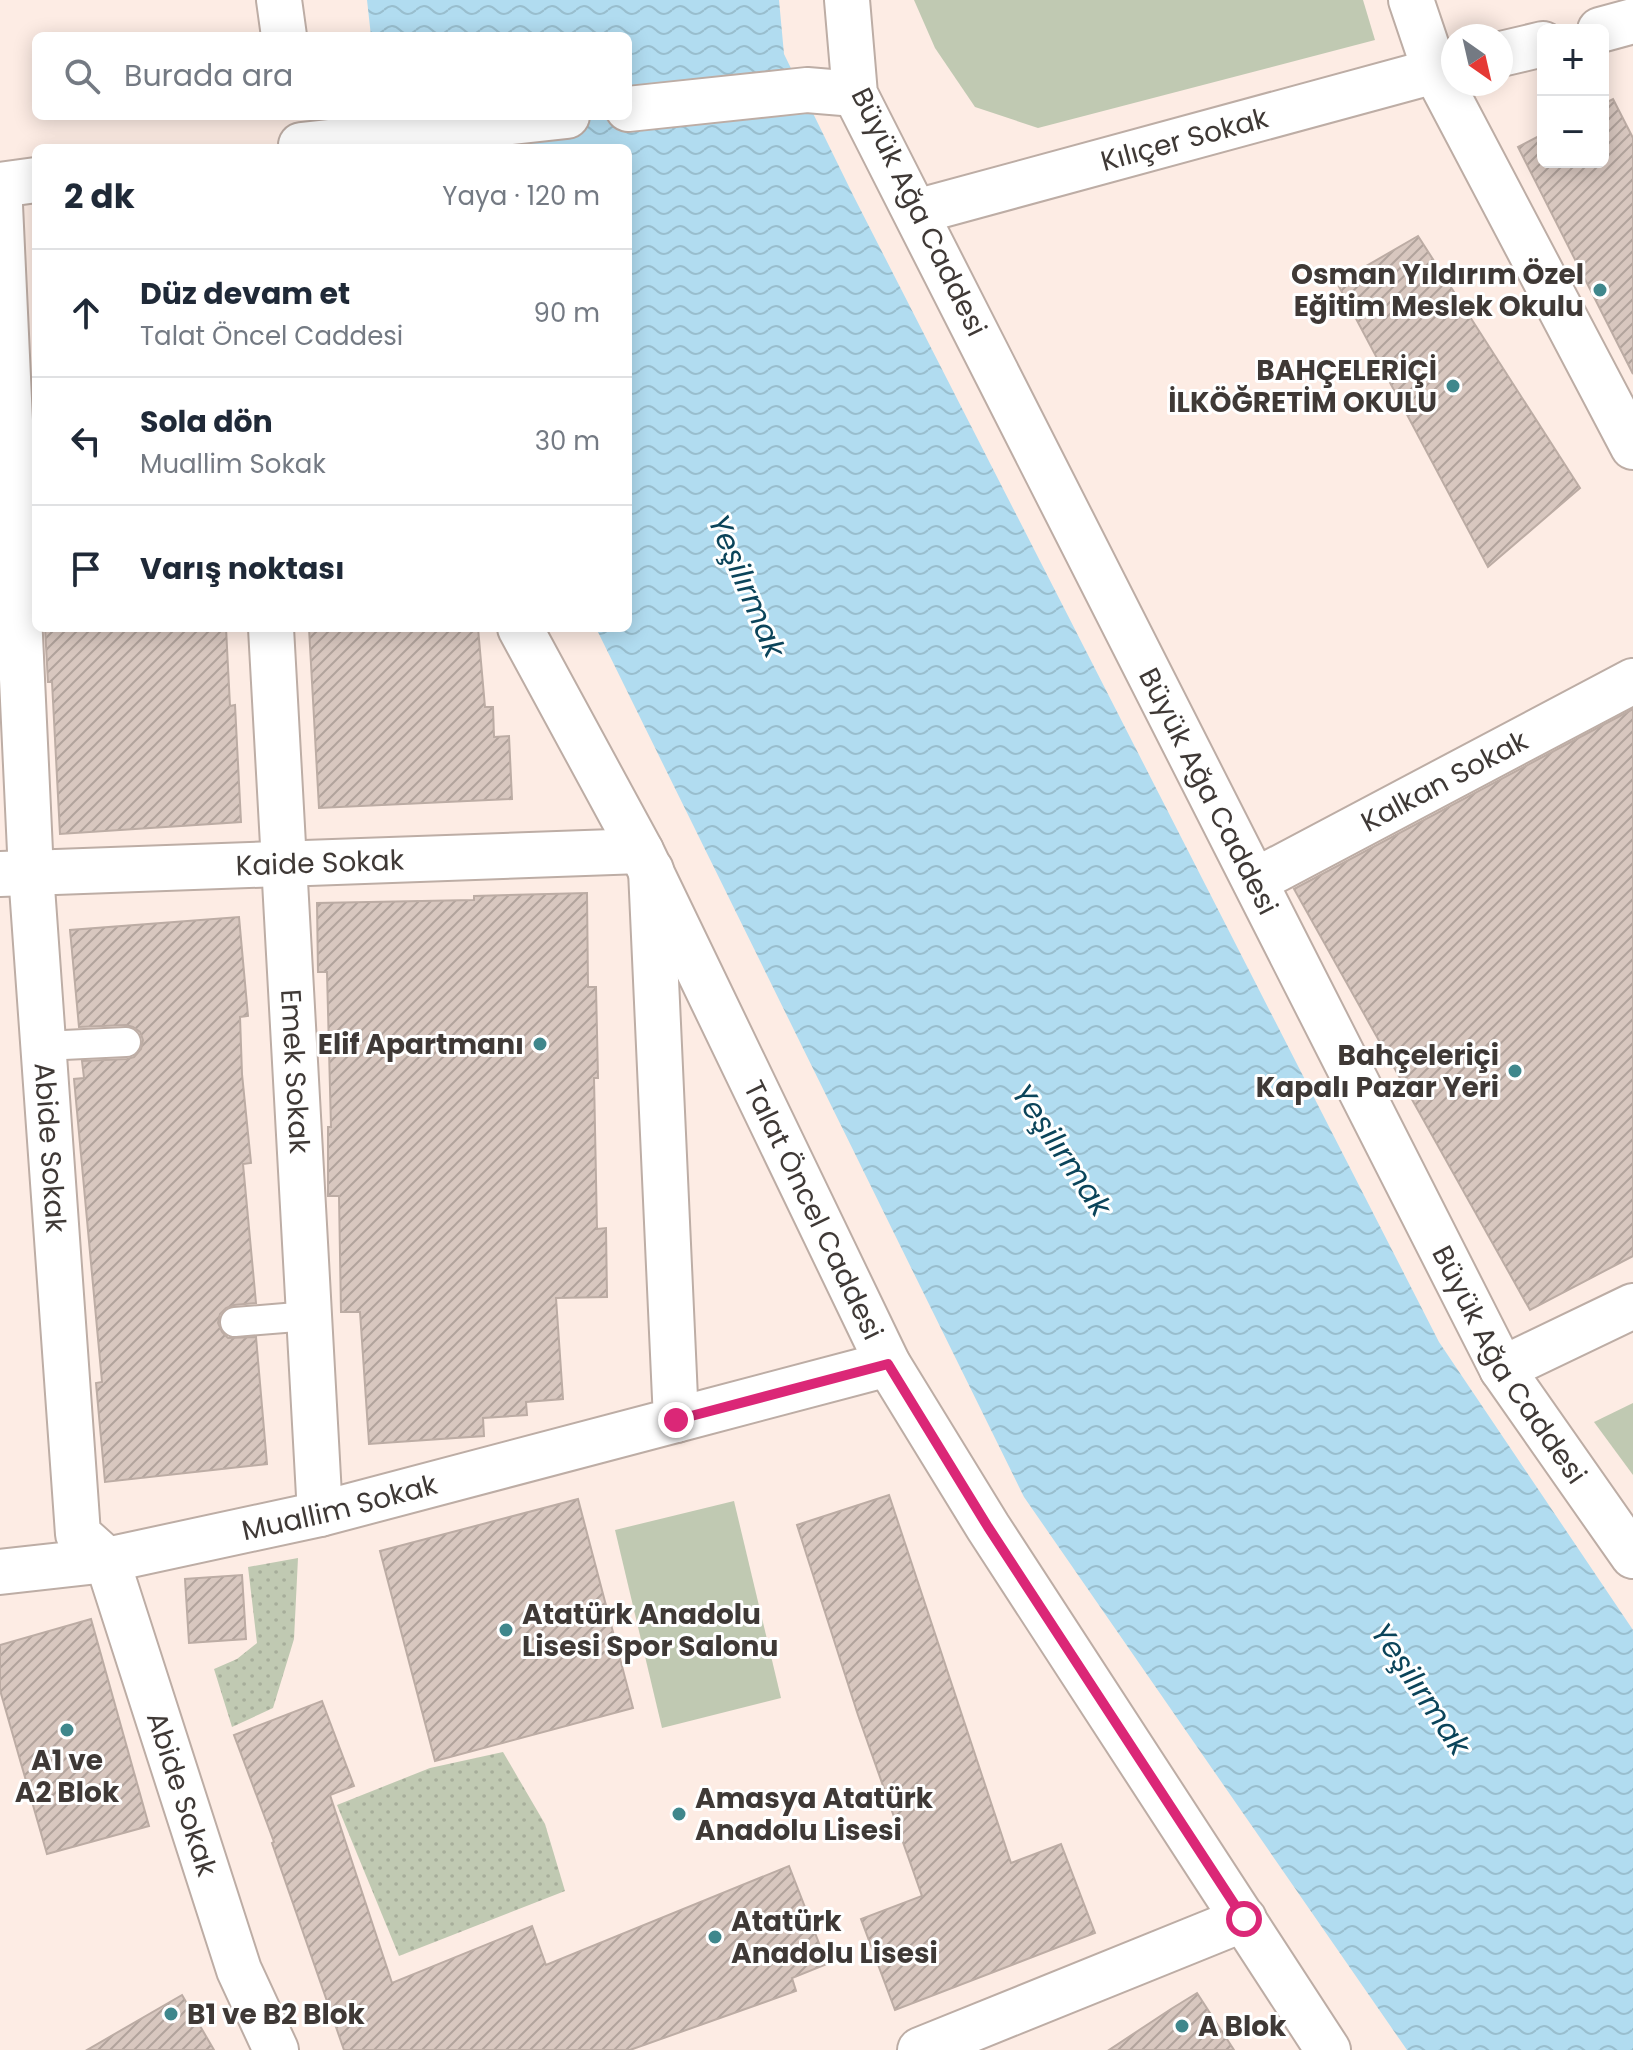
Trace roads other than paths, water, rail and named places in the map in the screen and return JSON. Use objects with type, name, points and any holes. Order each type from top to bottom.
[{"type":"street","points":[[279,0],[283,32]]},
{"type":"street","name":"Büyük Ağa Caddesi","points":[[847,0],[855,94],[1502,1369],[1633,1556]]},
{"type":"street","points":[[1411,0],[1441,62]]},
{"type":"street","points":[[1609,28],[1633,21]]},
{"type":"street","points":[[1513,51],[1537,45]]},
{"type":"street","name":"Kılıçer Sokak","points":[[916,212],[1441,69]]},
{"type":"street","points":[[632,109],[807,90],[855,94]]},
{"type":"street","points":[[1458,96],[1633,447]]},
{"type":"street","points":[[295,139],[359,139],[531,120]]},
{"type":"street","points":[[0,185],[32,181]]},
{"type":"street","name":"Abide Sokak","points":[[0,205],[16,873],[43,1046],[78,1534],[107,1560],[239,1970],[276,2050]]},
{"type":"street","name":"Emek Sokak","points":[[271,632],[320,1514]]},
{"type":"street","name":"Talat Öncel Caddesi","points":[[522,632],[646,861],[888,1364],[988,1527],[1328,2050]]},
{"type":"street","name":"Kalkan Sokak","points":[[1255,881],[1633,681]]},
{"type":"street","points":[[646,861],[676,1420]]},
{"type":"street","name":"Kaide Sokak","points":[[16,873],[284,864],[646,861]]},
{"type":"street","points":[[1502,1369],[1633,1306]]},
{"type":"street","name":"Muallim Sokak","points":[[0,1572],[107,1560],[320,1514],[888,1364]]},
{"type":"street","points":[[920,2050],[1244,1919]]},
{"type":"lane","points":[[43,1046],[126,1042]]},
{"type":"lane","points":[[235,1322],[309,1316]]},
{"type":"water","name":"Yeşilırmak","points":[[367,0],[779,0],[784,54],[854,197],[1439,1342],[1633,1630],[1633,2050],[1407,2050],[1024,1497],[598,632],[632,632],[632,144],[392,144],[385,120],[632,120],[632,32],[371,32]]},
{"type":"place","name":"Osman Yıldırım Özel Eğitim Meslek Okulu","points":[[1600,290]]},
{"type":"place","name":"BAHÇELERİÇİ İLKÖĞRETİM OKULU","points":[[1453,386]]},
{"type":"place","name":"Elif Apartmanı","points":[[540,1044]]},
{"type":"place","name":"Bahçeleriçi Kapalı Pazar Yeri","points":[[1515,1071]]},
{"type":"place","name":"Atatürk Anadolu Lisesi Spor Salonu","points":[[506,1630]]},
{"type":"place","name":"A1 ve A2 Blok","points":[[67,1730]]},
{"type":"place","name":"Amasya Atatürk Anadolu Lisesi","points":[[679,1814]]},
{"type":"place","name":"Atatürk Anadolu Lisesi","points":[[715,1937]]},
{"type":"place","name":"B1 ve B2 Blok","points":[[171,2014]]},
{"type":"place","name":"A Blok","points":[[1182,2026]]}]
